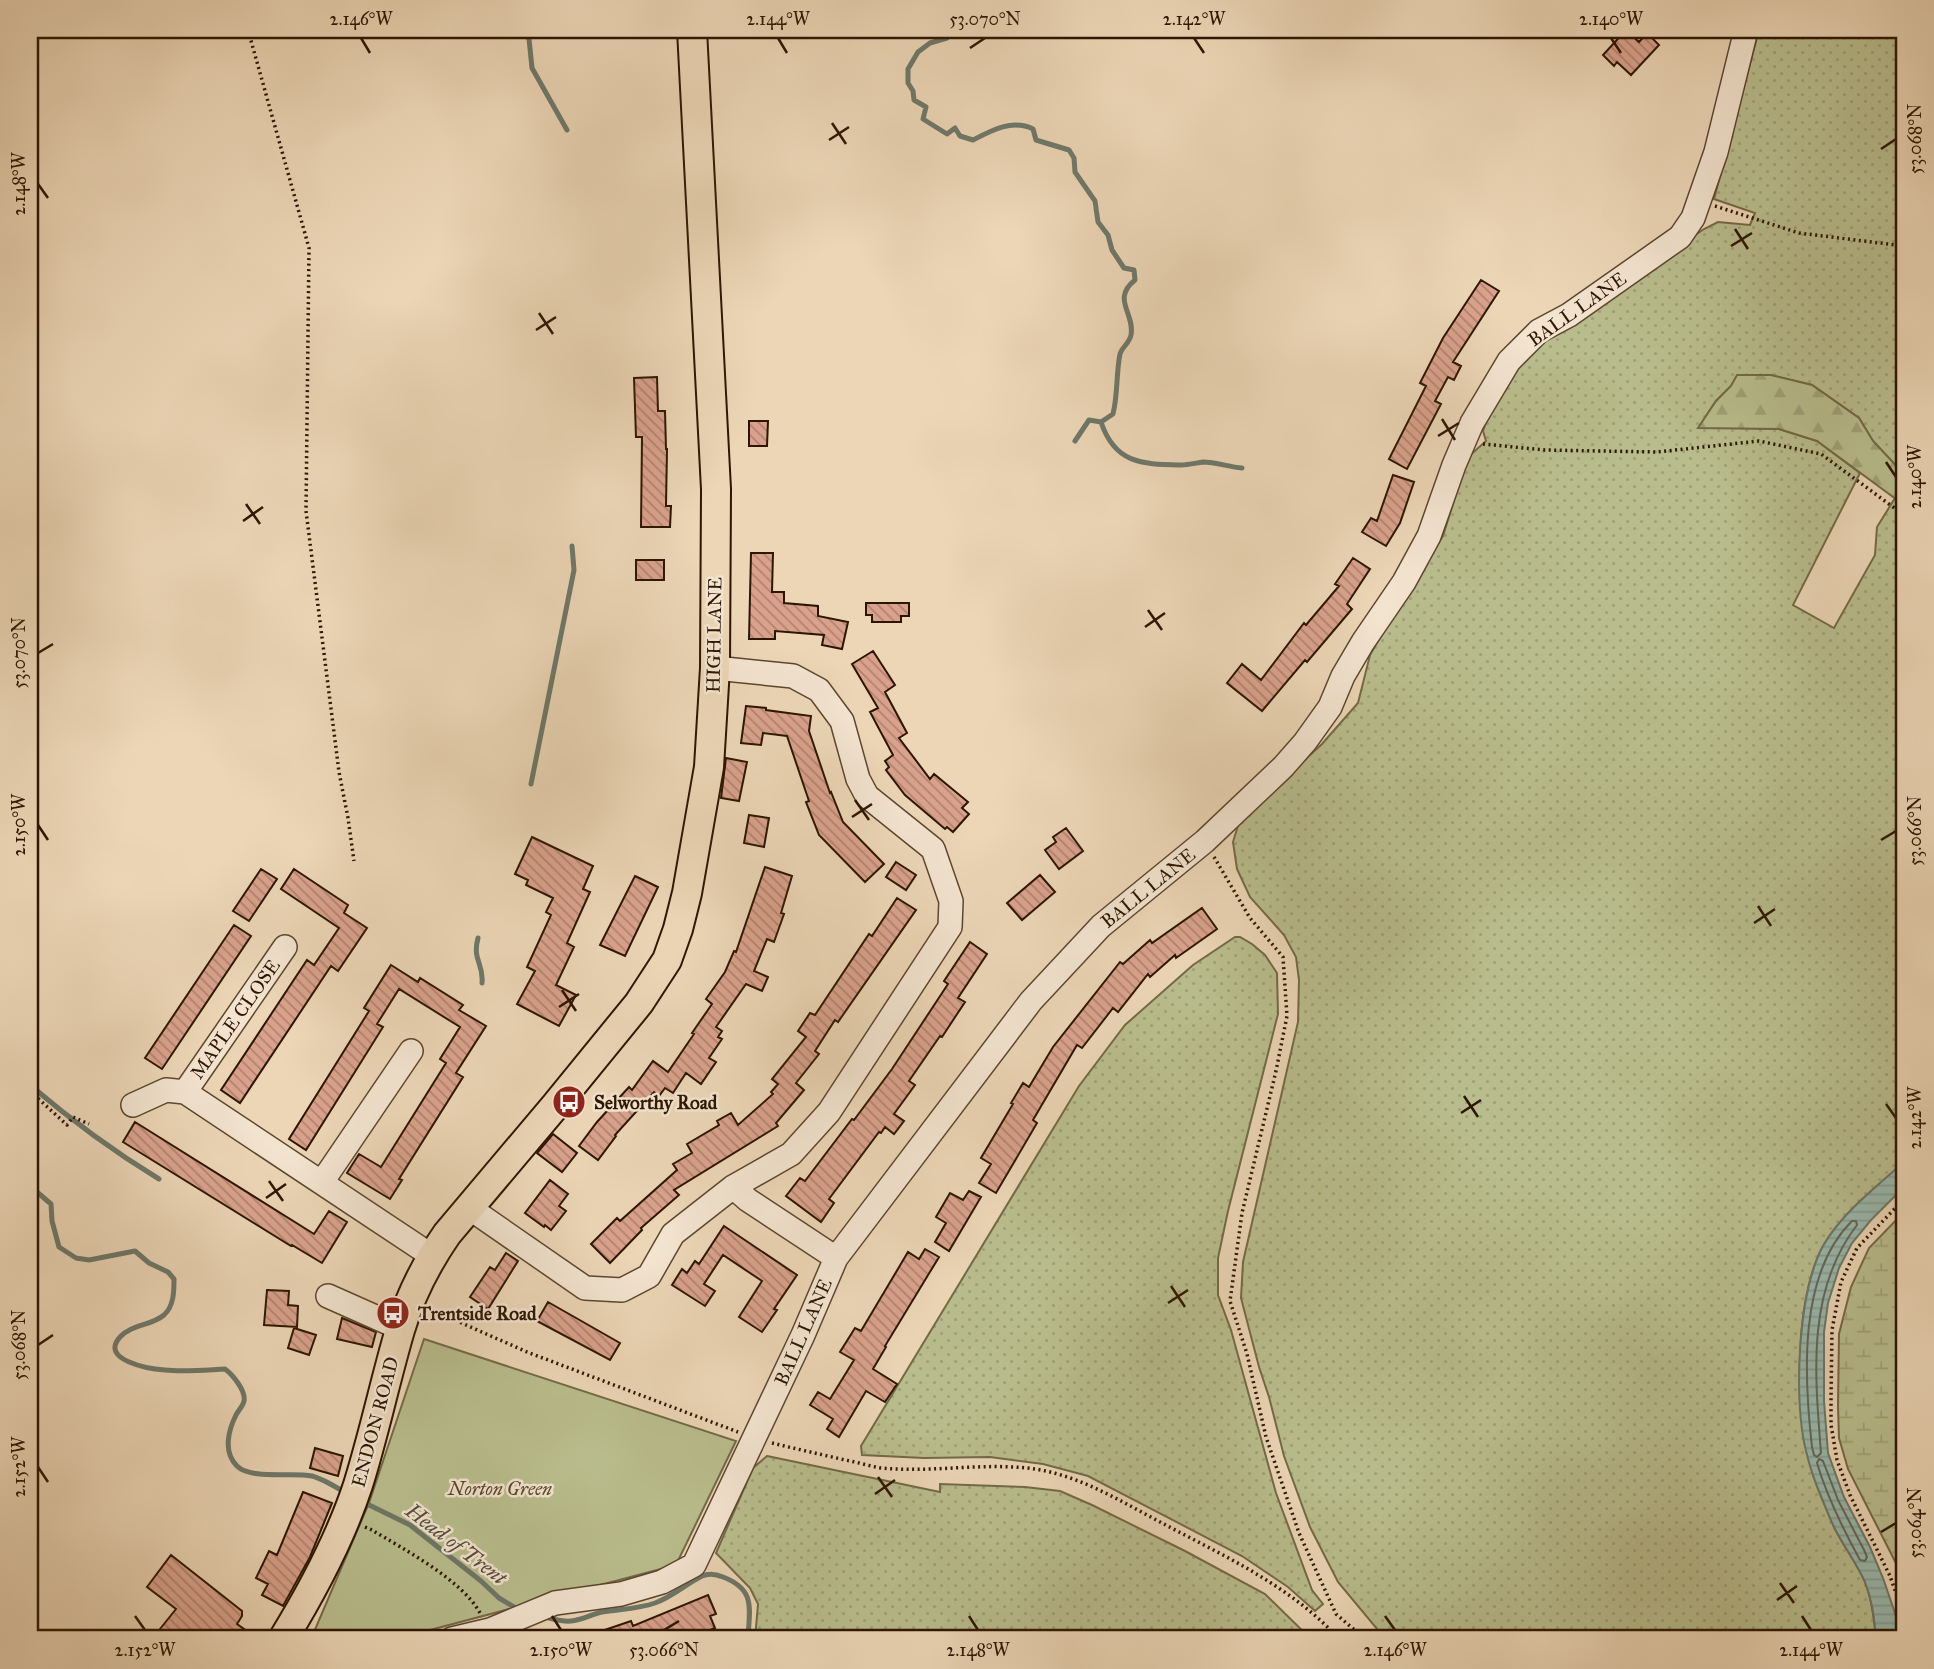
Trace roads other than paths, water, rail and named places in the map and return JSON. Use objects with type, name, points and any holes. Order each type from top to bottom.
[{"type":"main road","name":"HIGH LANE","points":[[496,1176],[639,1003],[667,960],[681,917],[697,841],[709,767],[715,668],[716,489],[692,30]]},
{"type":"main road","name":"ENDON ROAD","points":[[283,1639],[316,1586],[347,1518],[410,1301],[432,1256],[447,1234],[496,1176]]},
{"type":"street","name":"BALL LANE","points":[[452,1639],[494,1632],[555,1603],[621,1594],[662,1583],[694,1565],[803,1335],[836,1258],[1031,1001],[1101,926],[1205,841],[1283,767],[1305,742],[1330,707],[1343,676],[1404,582],[1429,536],[1472,423],[1508,361],[1539,331],[1569,314],[1680,237],[1693,218],[1716,152],[1746,30]]},
{"type":"street","points":[[468,1207],[585,1288],[622,1290],[649,1276],[673,1234],[733,1187],[791,1154],[829,1112],[950,927],[951,901],[933,849],[867,796],[858,779],[842,721],[819,690],[793,677],[715,668]]},
{"type":"street","name":"MAPLE CLOSE","points":[[185,1092],[285,947]]},
{"type":"street","points":[[322,1182],[411,1051]]},
{"type":"street","points":[[133,1105],[166,1090],[185,1092],[432,1256]]},
{"type":"street","points":[[733,1187],[747,1200],[836,1258]]},
{"type":"street","points":[[328,1296],[400,1328]]},
{"type":"water","points":[[1904,1162],[1904,1187],[1852,1243],[1839,1268],[1828,1303],[1824,1332],[1824,1401],[1828,1453],[1844,1497],[1883,1578],[1896,1616],[1896,1639],[1876,1639],[1873,1610],[1865,1582],[1832,1524],[1808,1457],[1800,1404],[1800,1347],[1808,1291],[1823,1246],[1850,1212]]},
{"type":"waterway","points":[[523,30],[529,39],[532,68],[567,130]]},
{"type":"waterway","points":[[953,30],[947,38],[930,43],[918,52],[908,69],[908,83],[914,100],[926,107],[923,119],[947,134],[955,128],[960,136],[973,140],[1002,127],[1025,126],[1033,129],[1036,140],[1069,150],[1074,158],[1075,172],[1095,201],[1098,222],[1108,235],[1112,250],[1124,268],[1134,270],[1135,280],[1128,287],[1124,300],[1131,335],[1120,354],[1113,414],[1101,422],[1089,420],[1075,441]]},
{"type":"waterway","points":[[1101,422],[1114,446],[1132,459],[1154,464],[1208,462],[1242,468]]},
{"type":"waterway","points":[[531,784],[574,570],[572,546]]},
{"type":"waterway","points":[[478,938],[476,952],[482,983]]},
{"type":"waterway","points":[[30,1085],[93,1135],[159,1179]]},
{"type":"waterway","name":"Head of Trent","points":[[30,1186],[51,1204],[52,1221],[59,1247],[76,1258],[89,1260],[135,1251],[149,1263],[168,1272],[174,1279],[170,1307],[159,1319],[130,1330],[120,1337],[115,1345],[116,1352],[121,1357],[138,1365],[172,1371],[225,1369],[232,1375],[244,1397],[228,1441],[230,1454],[237,1466],[252,1473],[312,1476],[346,1493]]},
{"type":"waterway","name":"Head of Trent","points":[[361,1501],[410,1525],[499,1598],[519,1610]]},
{"type":"waterway","name":"Head of Trent","points":[[545,1617],[571,1621],[602,1612],[649,1605],[702,1576],[712,1574],[734,1582],[746,1595],[749,1602],[748,1639]]},
{"type":"place","name":"Selworthy Road","points":[[569,1102]]},
{"type":"place","name":"Trentside Road","points":[[393,1313]]},
{"type":"park label","name":"Norton Green","points":[[500,1488]]}]
